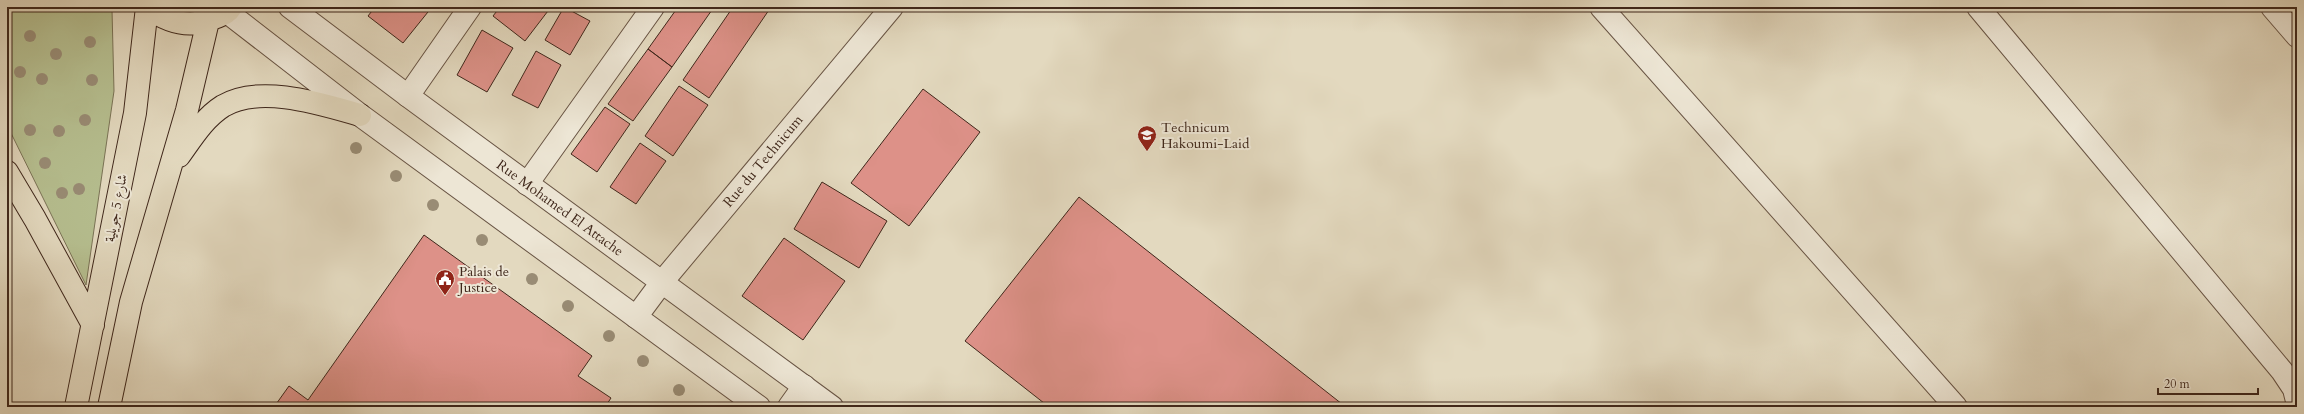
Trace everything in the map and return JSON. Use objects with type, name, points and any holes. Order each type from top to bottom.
[{"type":"main road","points":[[147,7],[160,17],[176,22],[192,24],[222,13]]},
{"type":"main road","name":"شارع 5 جويلية","points":[[76,407],[135,114],[147,7]]},
{"type":"main road","points":[[109,407],[131,302],[187,110],[222,13]]},
{"type":"main road","points":[[169,170],[205,121],[223,106],[239,98],[258,96],[294,99],[360,115]]},
{"type":"main road","points":[[7,172],[36,219],[93,325]]},
{"type":"street","name":"Rue Mohamed El Attache","points":[[290,7],[527,184],[832,407]]},
{"type":"street","points":[[408,96],[470,7]]},
{"type":"street","points":[[527,184],[653,7]]},
{"type":"street","name":"Rue du Technicum","points":[[636,317],[662,282],[892,7]]},
{"type":"street","points":[[1601,7],[1956,407]]},
{"type":"street","points":[[1978,7],[2282,371],[2294,388],[2297,401]]},
{"type":"street","points":[[2272,7],[2297,36]]},
{"type":"street","points":[[222,13],[759,407]]},
{"type":"street","points":[[789,407],[804,386]]},
{"type":"green space","points":[[7,7],[109,7],[112,10],[114,91],[86,285],[7,125]]},
{"type":"building","points":[[375,7],[432,7],[403,43],[368,16]]},
{"type":"building","points":[[500,7],[551,7],[525,41],[493,16]]},
{"type":"building","points":[[564,7],[590,21],[570,55],[545,40]]},
{"type":"building","points":[[678,7],[714,7],[672,67],[648,49]]},
{"type":"building","points":[[733,7],[771,7],[709,98],[683,80]]},
{"type":"building","points":[[482,30],[513,48],[487,92],[457,75]]},
{"type":"building","points":[[648,49],[672,67],[633,121],[608,104]]},
{"type":"building","points":[[536,51],[561,65],[538,108],[512,95]]},
{"type":"building","points":[[679,86],[708,105],[673,156],[645,136]]},
{"type":"building","points":[[923,89],[980,132],[909,226],[851,183]]},
{"type":"building","points":[[605,107],[630,124],[597,172],[571,154]]},
{"type":"building","points":[[640,143],[666,161],[636,204],[610,187]]},
{"type":"building","points":[[822,182],[887,221],[859,268],[794,229]]},
{"type":"building","points":[[1079,197],[1342,404],[1339,407],[1049,407],[965,341]]},
{"type":"building","name":"Palais de Justice","points":[[424,235],[592,356],[578,376],[611,398],[605,407],[274,407],[289,386],[308,400]]},
{"type":"building","points":[[784,238],[845,281],[803,340],[742,296]]},
{"type":"place","name":"Technicum Hakoumi-Laid","points":[[1147,152]]},
{"type":"place","name":"Palais de Justice","points":[[445,296]]}]
